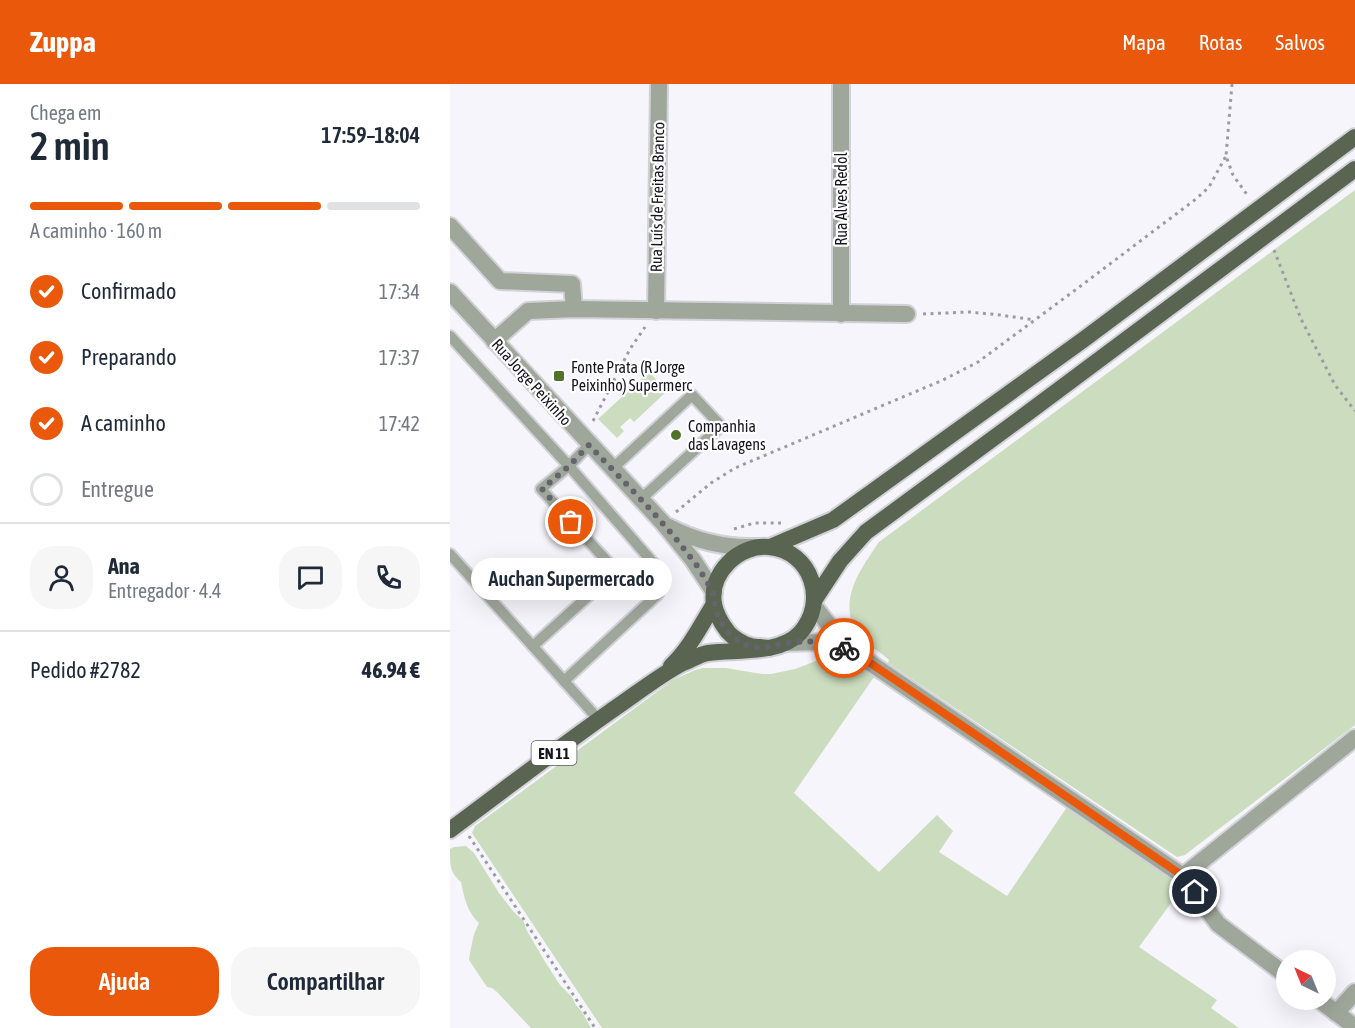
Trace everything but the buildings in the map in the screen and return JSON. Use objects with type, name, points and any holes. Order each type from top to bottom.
[{"type":"main road","points":[[660,677],[681,657],[692,641],[714,598],[718,576],[728,562],[742,552],[764,547],[821,526],[840,515],[1092,333],[1355,137]]},
{"type":"main road","points":[[660,677],[681,664],[706,653],[769,648],[785,643],[799,634],[808,621],[814,603],[840,561],[866,532],[1355,169]]},
{"type":"main road","points":[[764,547],[780,549],[802,563],[814,586],[814,603]]},
{"type":"main road","points":[[714,598],[720,622],[732,637],[749,646],[769,648]]},
{"type":"main road","name":"EN 11","points":[[452,828],[660,677]]},
{"type":"street","name":"Rua Luís de Freitas Branco","points":[[656,311],[659,84]]},
{"type":"street","name":"Rua Alves Redol","points":[[841,84],[841,314]]},
{"type":"street","points":[[450,226],[500,281],[572,284],[574,309]]},
{"type":"street","name":"Rua Jorge Peixinho","points":[[450,292],[640,500],[669,518],[714,598]]},
{"type":"street","points":[[494,341],[528,310],[907,314]]},
{"type":"street","points":[[669,518],[696,539],[741,548],[764,547]]},
{"type":"street","points":[[814,603],[832,632],[857,654],[1183,876],[1218,924],[1276,968]]},
{"type":"street","points":[[785,643],[818,642],[837,645],[857,654]]},
{"type":"street","points":[[1183,876],[1355,738]]},
{"type":"street","points":[[1336,1013],[1355,992]]},
{"type":"street","points":[[1332,1010],[1355,1027]]},
{"type":"lane","points":[[450,336],[569,466],[662,573],[658,594],[564,681]]},
{"type":"lane","points":[[612,470],[692,395],[721,426],[640,500]]},
{"type":"lane","points":[[533,646],[616,571],[542,489],[589,445]]},
{"type":"lane","points":[[450,554],[599,720]]},
{"type":"path","points":[[669,518],[711,483],[735,468],[943,380],[978,362],[1196,199],[1209,187],[1226,156],[1232,84]]},
{"type":"path","points":[[1226,156],[1233,175],[1248,196]]},
{"type":"path","points":[[1268,234],[1301,319],[1335,385],[1355,411]]},
{"type":"path","points":[[589,445],[593,419],[630,349],[656,311]]},
{"type":"path","points":[[907,314],[969,312],[1035,320]]},
{"type":"path","points":[[732,530],[754,523],[783,523]]},
{"type":"path","points":[[452,828],[470,836],[596,1028]]},
{"type":"green space","points":[[1355,190],[1355,725],[1185,855],[1177,857],[888,663],[889,660],[859,637],[854,630],[850,599],[861,569],[879,542]]},
{"type":"green space","points":[[649,372],[667,391],[634,422],[630,418],[620,427],[624,431],[617,438],[598,419]]},
{"type":"green space","points":[[824,658],[850,663],[874,677],[794,793],[879,872],[937,815],[953,831],[939,852],[1007,896],[1069,804],[1177,876],[1181,884],[1179,892],[1139,947],[1217,1000],[1211,1008],[1239,1028],[602,1028],[472,833],[475,826],[673,680],[703,668],[726,668],[771,674],[795,669]]},
{"type":"green space","points":[[466,846],[474,853],[499,893],[524,922],[544,960],[560,985],[572,997],[591,1028],[531,1028],[497,992],[487,987],[469,960],[474,934],[479,923],[469,909],[461,882],[453,872],[451,864],[450,849]]},
{"type":"way so far","points":[[571,522],[542,489],[589,445],[663,524],[693,560],[714,592],[714,604],[720,622],[732,637],[749,646],[769,648],[785,643],[818,642],[844,648]]},
{"type":"place","name":"Fonte Prata (R Jorge Peixinho) Supermerc","points":[[559,376]]},
{"type":"place","name":"Companhia das Lavagens","points":[[676,435]]},
{"type":"place","name":"Auchan Supermercado","points":[[571,522]]},
{"type":"route","points":[[844,648],[857,654],[1183,876],[1195,892]]}]
